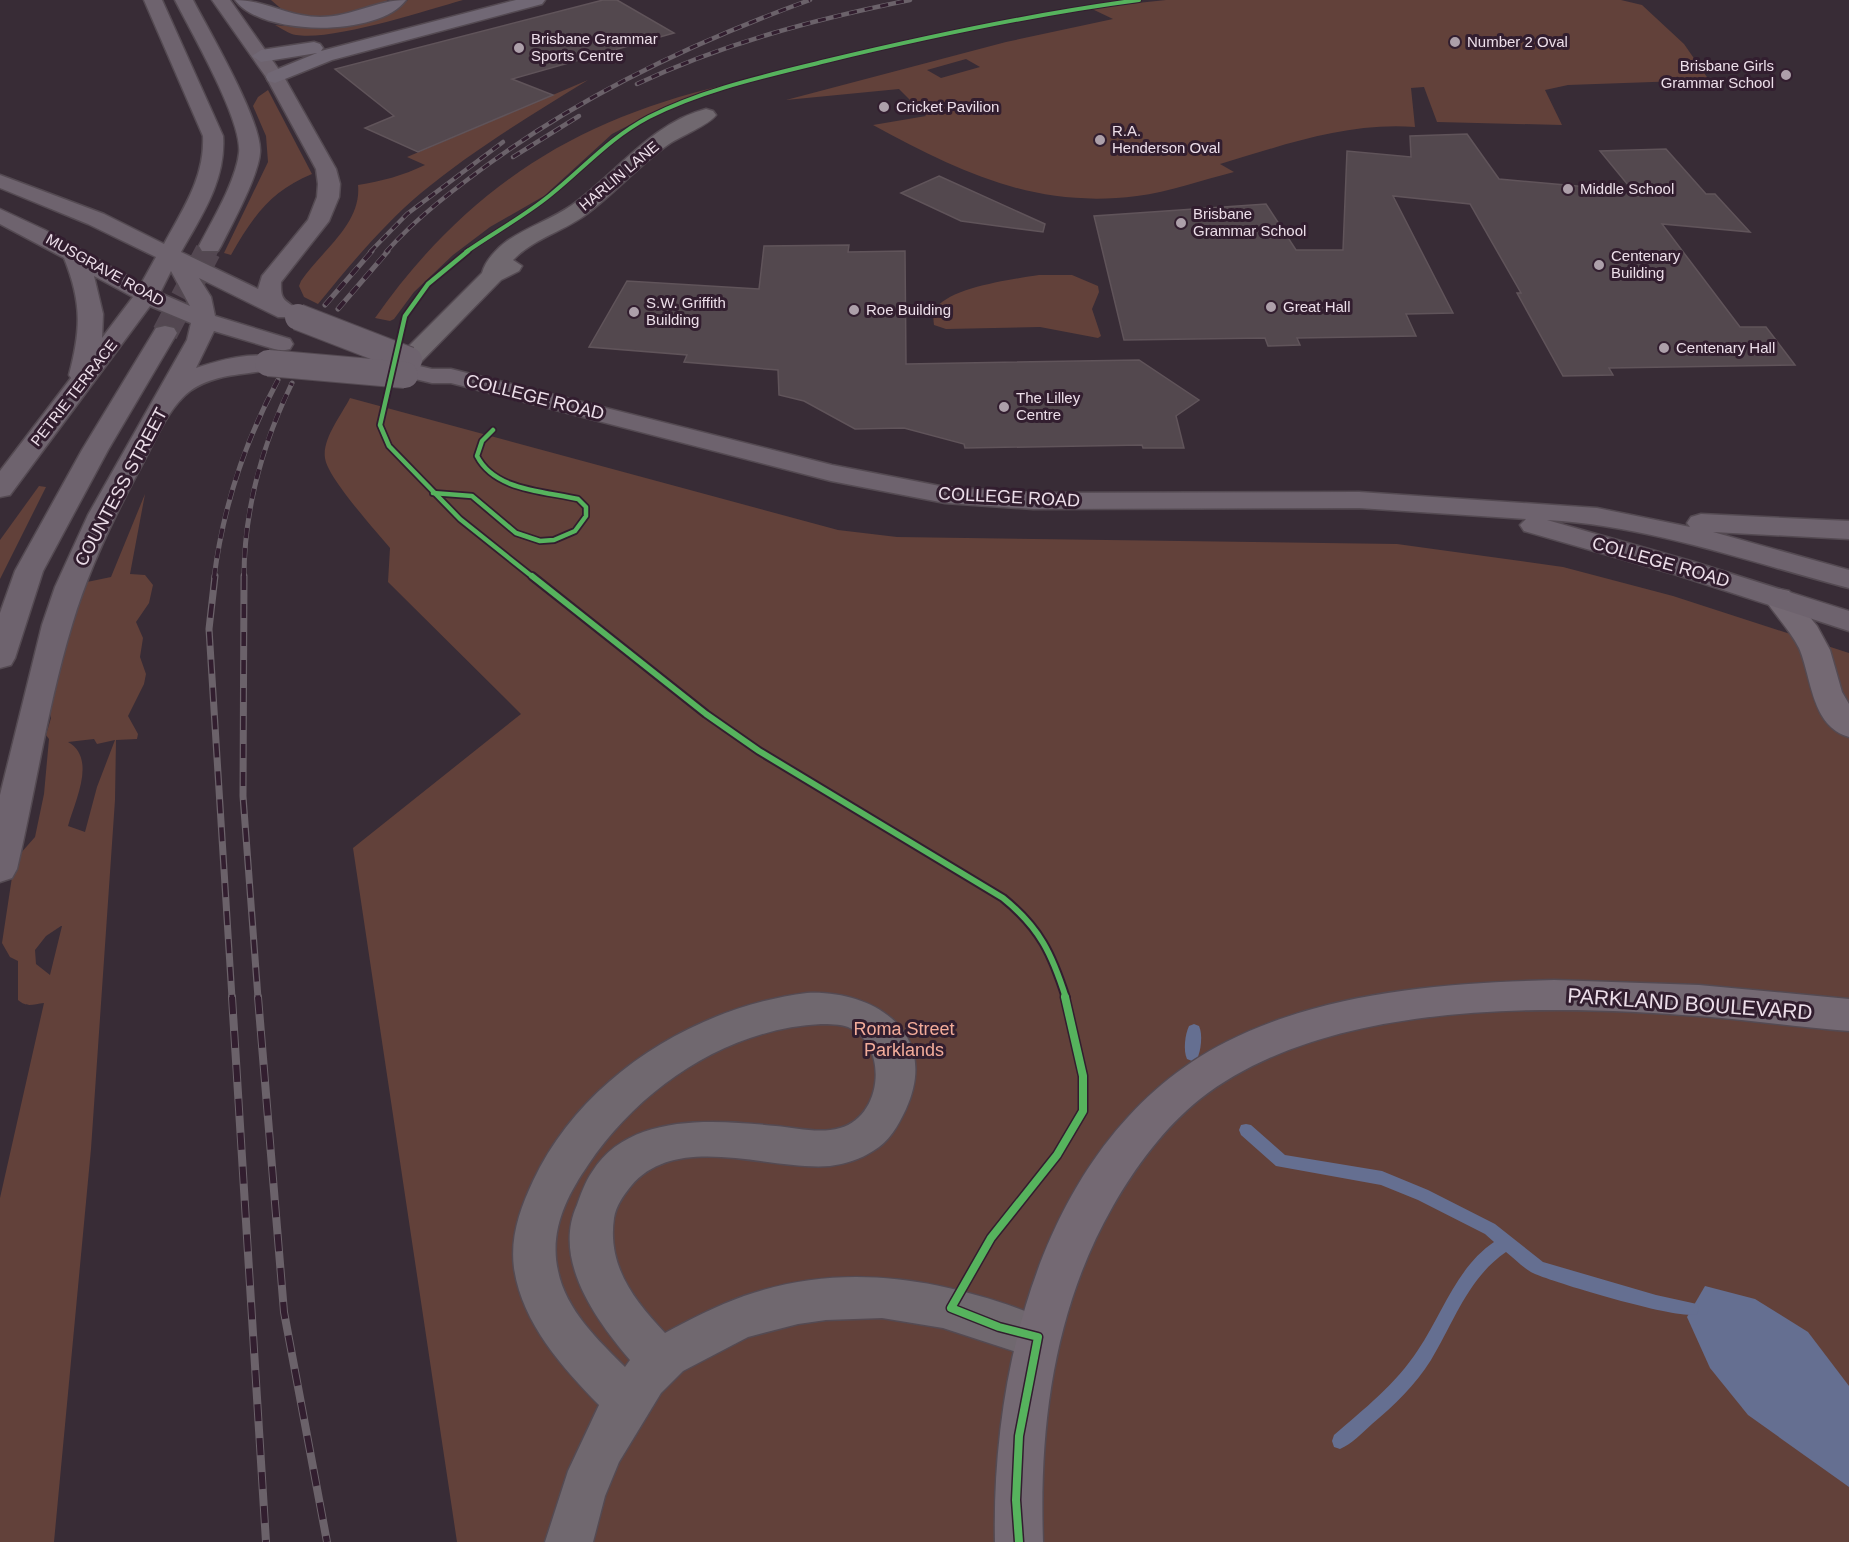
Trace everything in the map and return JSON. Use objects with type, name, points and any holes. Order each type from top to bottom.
[{"type":"highway","points":[[244,0],[261,13],[274,18],[316,22],[360,16],[384,8],[397,0]]},
{"type":"highway","points":[[261,85],[325,56],[536,0]]},
{"type":"highway","points":[[261,56],[407,34]]},
{"type":"main road","name":"PETRIE TERRACE","points":[[0,489],[146,296],[171,256],[210,174],[214,155],[213,136],[209,122],[153,0]]},
{"type":"main road","points":[[184,0],[230,60],[237,109],[247,134],[250,152],[233,202],[210,246]]},
{"type":"main road","points":[[221,0],[261,56],[261,85],[295,117],[321,159],[329,184],[328,197],[318,220],[270,281],[269,293],[276,307]]},
{"type":"main road","points":[[184,66],[261,56]]},
{"type":"main road","points":[[237,109],[239,103],[261,85]]},
{"type":"main road","name":"MUSGRAVE ROAD","points":[[0,181],[96,219],[171,256]]},
{"type":"main road","name":"MUSGRAVE ROAD","points":[[0,216],[41,235],[146,296],[206,320],[274,354]]},
{"type":"main road","points":[[74,255],[87,285],[94,320],[78,385]]},
{"type":"main road","points":[[171,256],[407,368]]},
{"type":"main road","points":[[171,256],[205,309],[206,320]]},
{"type":"main road","name":"COUNTESS STREET","points":[[0,869],[57,625],[97,526],[199,340],[206,320]]},
{"type":"main road","name":"COUNTESS STREET","points":[[0,658],[29,571],[95,450],[165,333]]},
{"type":"main road","points":[[167,400],[178,388],[215,370],[274,354]]},
{"type":"main road","name":"COLLEGE ROAD","points":[[274,354],[407,368],[851,477],[945,495],[1033,501],[1359,500],[1597,516],[1723,543],[1849,579]]},
{"type":"main road","name":"COLLEGE ROAD","points":[[1472,507],[1849,621]]},
{"type":"main road","points":[[1597,516],[1849,530]]},
{"type":"street","name":"HARLIN LANE","points":[[407,368],[493,275],[509,268],[528,248],[533,238],[589,203],[674,131],[706,116]]},
{"type":"street","points":[[1779,598],[1806,633],[1815,650],[1826,692],[1833,706],[1849,726]]},
{"type":"street","name":"PARKLAND BOULEVARD","points":[[1018,1542],[1016,1500],[1019,1436],[1038,1337],[1066,1253],[1116,1164],[1154,1118],[1189,1085],[1241,1054],[1286,1033],[1336,1018],[1392,1009],[1550,996],[1678,999],[1849,1015]]},
{"type":"street","points":[[628,1402],[562,1330],[544,1296],[536,1273],[535,1231],[550,1187],[585,1133],[609,1105],[657,1068],[697,1043],[753,1020],[811,1007],[850,1012],[868,1019],[885,1034],[896,1062],[891,1102],[882,1118],[867,1133],[849,1143],[826,1149],[692,1138],[666,1143],[623,1164],[606,1183],[591,1221],[590,1242],[593,1262],[616,1308],[661,1360]]},
{"type":"street","points":[[569,1542],[594,1462],[628,1402],[661,1360],[717,1326],[788,1304],[850,1295],[912,1300],[951,1308],[999,1327],[1038,1337]]},
{"type":"green space","points":[[271,0],[388,0],[352,14],[309,17],[286,12]]},
{"type":"green space","points":[[408,0],[463,0],[379,24],[332,34],[296,35],[275,25],[309,27],[362,21],[394,9]]},
{"type":"green space","points":[[1166,0],[1621,0],[1642,5],[1684,44],[1709,80],[1568,85],[1545,90],[1562,125],[1437,122],[1424,87],[1411,88],[1415,127],[1365,128],[1316,137],[1220,164],[1234,172],[1149,194],[1100,199],[1032,192],[999,183],[937,158],[873,125],[926,116],[899,89],[786,100],[1006,42],[1113,19],[1090,8]],"holes":[[[966,59],[980,67],[941,78],[927,70]]]},
{"type":"green space","points":[[588,80],[482,148],[421,193],[354,260],[318,304],[304,297],[299,286],[301,281],[347,225],[358,199],[358,185],[392,178],[425,165],[407,157]]},
{"type":"green space","points":[[725,85],[660,109],[612,134],[544,196],[490,227],[453,255],[414,292],[394,319],[390,321],[375,318],[410,273],[446,233],[485,197],[527,167],[571,140],[619,118],[670,100]]},
{"type":"green space","points":[[268,90],[312,174],[273,197],[247,229],[231,255],[224,253],[268,162],[266,136],[253,106],[258,97]]},
{"type":"green space","points":[[1039,275],[1072,275],[1098,286],[1099,292],[1092,309],[1101,336],[1098,338],[1040,327],[946,329],[934,325],[937,307],[956,294],[985,285]]},
{"type":"green space","name":"Roma Street Parklands","points":[[350,398],[838,530],[897,537],[1397,544],[1563,567],[1673,596],[1849,653],[1849,1542],[457,1542],[353,848],[521,714],[388,582],[390,548],[342,490],[325,458],[329,435]]},
{"type":"green space","points":[[39,486],[46,487],[0,579],[0,540]]},
{"type":"green space","points":[[145,494],[130,574],[145,575],[153,585],[149,603],[136,622],[143,638],[140,657],[146,674],[144,684],[128,716],[138,734],[137,739],[116,740],[115,800],[91,1149],[54,1542],[0,1542],[0,1198],[44,1003],[27,1005],[18,1000],[18,961],[10,957],[2,943],[12,877],[20,854],[35,837],[44,794],[49,739],[46,735],[51,718],[45,694],[76,590],[87,582],[111,577]],"holes":[[[94,739],[97,744],[115,740],[97,787],[85,832],[68,826],[79,793],[83,769],[77,749],[68,742]],[[62,926],[50,975],[36,964],[35,950],[46,936]]]},
{"type":"water","points":[[1705,1286],[1755,1299],[1808,1332],[1849,1386],[1849,1487],[1748,1415],[1710,1368],[1687,1317]]},
{"type":"building","name":"Brisbane Grammar Sports Centre","points":[[603,0],[617,0],[674,33],[512,79],[553,95],[418,152],[365,128],[394,116],[335,69]]},
{"type":"building","points":[[1467,134],[1499,179],[1633,191],[1600,151],[1666,149],[1706,194],[1715,194],[1750,232],[1662,224],[1740,327],[1766,327],[1795,365],[1609,368],[1613,375],[1563,376],[1517,293],[1521,293],[1470,204],[1393,196],[1453,313],[1406,314],[1416,336],[1297,338],[1300,345],[1268,346],[1265,338],[1124,340],[1094,216],[1266,204],[1296,250],[1343,250],[1347,151],[1411,157],[1410,136]]},
{"type":"building","points":[[939,176],[1045,224],[1043,232],[961,221],[901,193]]},
{"type":"building","points":[[849,245],[848,252],[905,251],[906,364],[1139,360],[1199,400],[1176,416],[1184,448],[1143,448],[1142,445],[965,448],[964,444],[904,428],[855,429],[804,401],[779,395],[778,370],[684,362],[687,355],[589,347],[627,281],[759,289],[764,246]]},
{"type":"waterway","points":[[1192,1055],[1194,1030]]},
{"type":"waterway","points":[[1246,1130],[1281,1161],[1382,1178],[1423,1195],[1490,1229],[1506,1242]]},
{"type":"waterway","points":[[1340,1441],[1405,1381],[1435,1337],[1464,1284],[1490,1254],[1506,1242]]},
{"type":"waterway","points":[[1506,1242],[1538,1268],[1656,1303],[1691,1309]]},
{"type":"tunnel","points":[[207,252],[210,246]]},
{"type":"tunnel","points":[[165,333],[208,251]]},
{"type":"railway","points":[[386,252],[422,216],[462,184],[527,137],[565,113],[684,51],[810,0]]},
{"type":"railway","points":[[637,84],[737,44],[840,15],[910,0]]},
{"type":"railway","points":[[513,157],[579,116]]},
{"type":"railway","points":[[370,252],[407,214],[503,142]]},
{"type":"railway","points":[[325,305],[372,251]]},
{"type":"railway","points":[[338,309],[388,251]]},
{"type":"railway","points":[[214,578],[223,526],[237,476],[255,428],[278,380]]},
{"type":"railway","points":[[244,578],[251,502],[264,453],[292,383]]},
{"type":"railway","points":[[215,576],[209,629],[232,998]]},
{"type":"railway","points":[[244,576],[243,796],[258,998]]},
{"type":"railway","points":[[232,997],[266,1542]]},
{"type":"railway","points":[[258,997],[284,1312],[327,1542]]},
{"type":"cycle path","points":[[1019,1542],[1016,1500],[1019,1436],[1038,1337],[999,1327],[951,1308],[997,1229],[1069,1140],[1083,1111],[1083,1076],[1072,1024],[1058,972],[1043,939],[1018,910],[987,886],[759,751],[706,714],[460,519],[389,446],[380,425],[405,316],[428,284],[463,254],[548,197],[602,147],[650,116],[728,87],[911,41],[1062,11],[1139,0]]},
{"type":"cycle path","points":[[433,493],[472,496],[516,533],[540,541],[554,540],[575,531],[586,516],[586,507],[578,499],[520,487],[492,476],[482,467],[477,456],[482,441],[493,430]]},
{"type":"place","name":"Number 2 Oval","points":[[1455,42]]},
{"type":"place","name":"Brisbane Grammar Sports Centre","points":[[519,48]]},
{"type":"place","name":"Brisbane Girls Grammar School","points":[[1786,75]]},
{"type":"place","name":"Cricket Pavilion","points":[[884,107]]},
{"type":"place","name":"R.A. Henderson Oval","points":[[1100,140]]},
{"type":"place","name":"Middle School","points":[[1568,189]]},
{"type":"place","name":"Brisbane Grammar School","points":[[1181,223]]},
{"type":"place","name":"Centenary Building","points":[[1599,265]]},
{"type":"place","name":"Great Hall","points":[[1271,307]]},
{"type":"place","name":"Roe Building","points":[[854,310]]},
{"type":"place","name":"S.W. Griffith Building","points":[[634,312]]},
{"type":"place","name":"Centenary Hall","points":[[1664,348]]},
{"type":"place","name":"The Lilley Centre","points":[[1004,407]]}]
